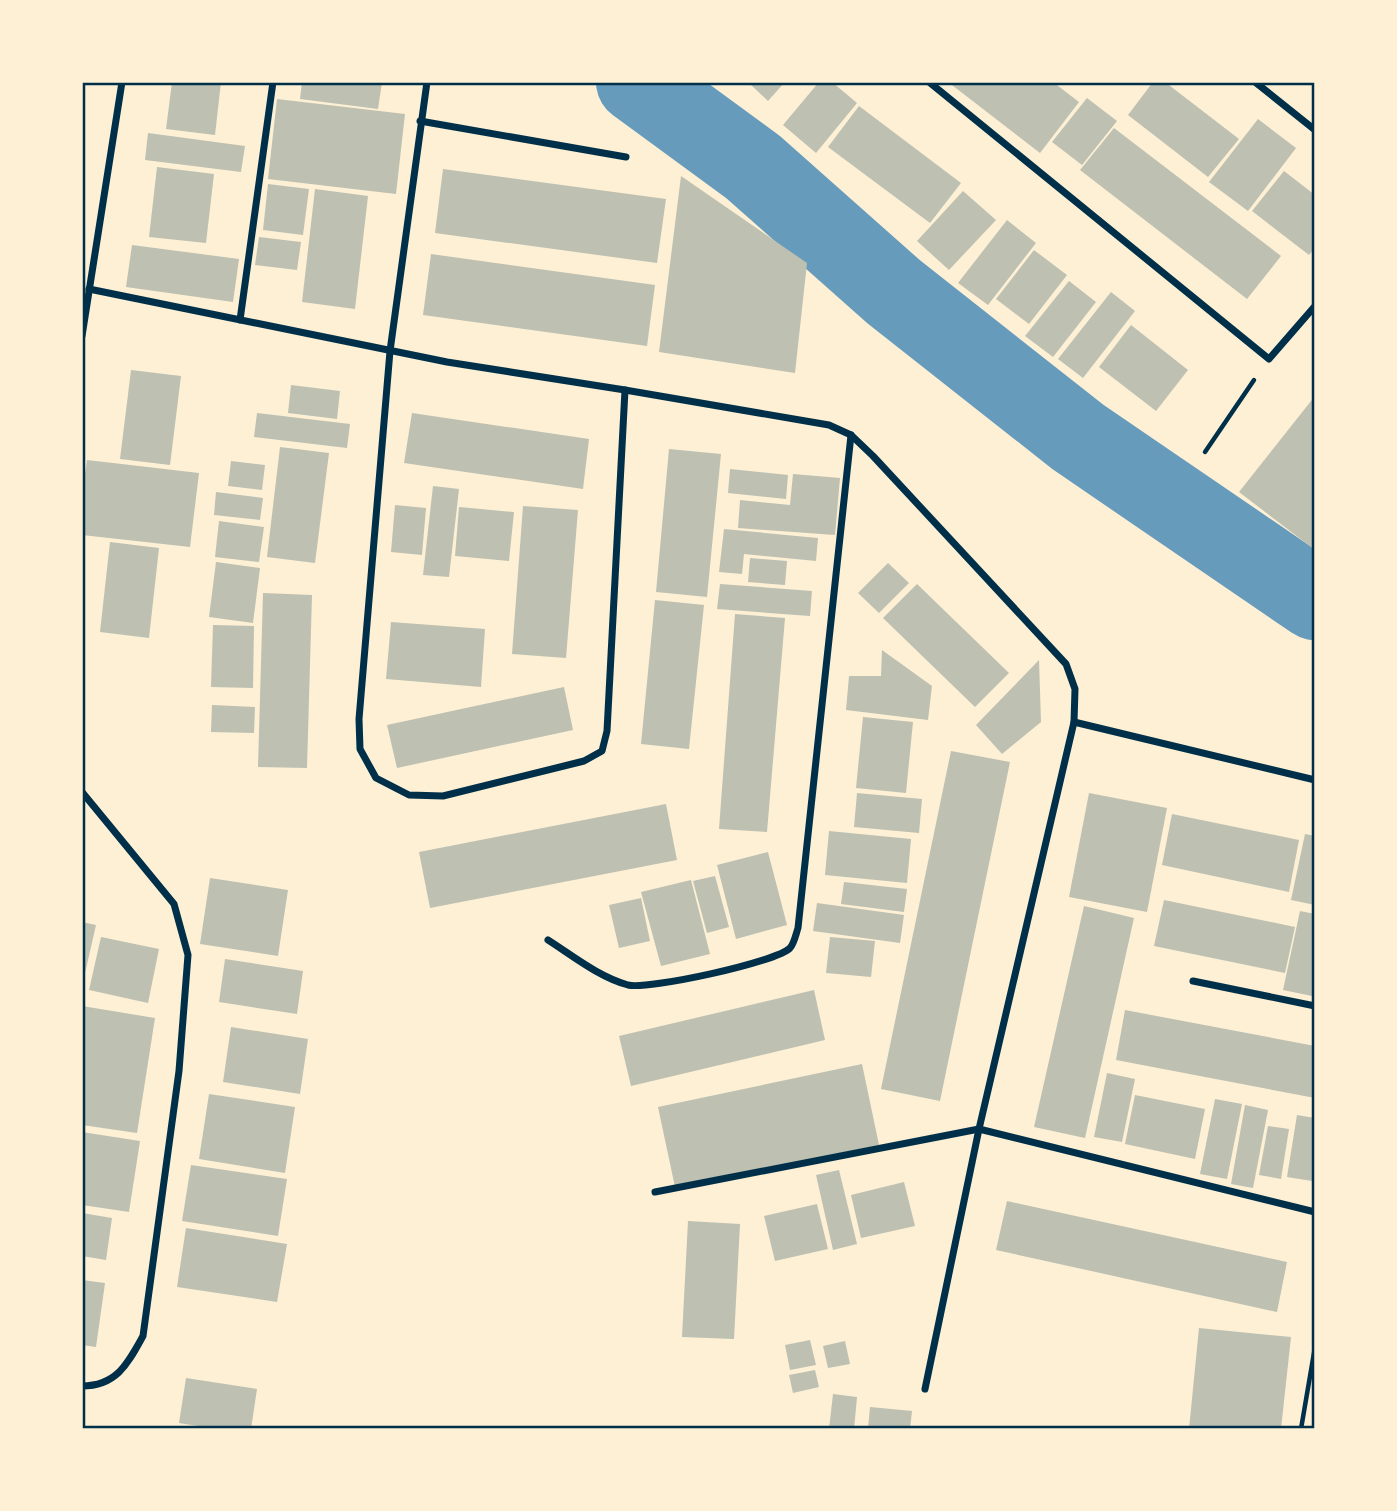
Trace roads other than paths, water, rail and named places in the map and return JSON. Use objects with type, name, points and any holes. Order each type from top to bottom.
[{"type":"street","points":[[82,336],[122,82]]},
{"type":"street","points":[[240,320],[273,82]]},
{"type":"street","points":[[427,82],[390,351],[359,719],[360,749],[376,778],[409,795],[443,796],[584,761],[602,751],[607,731],[625,390]]},
{"type":"street","points":[[929,82],[1269,359],[1315,306]]},
{"type":"street","points":[[1255,82],[1315,130]]},
{"type":"street","points":[[420,121],[626,157]]},
{"type":"street","points":[[89,289],[447,362],[829,425],[850,435],[1066,664],[1075,689],[1074,722],[979,1129],[925,1389]]},
{"type":"street","points":[[548,940],[610,979],[632,986],[657,985],[772,958],[790,948],[798,928],[850,435]]},
{"type":"street","points":[[1074,722],[1315,780]]},
{"type":"street","points":[[82,792],[174,904],[188,955],[179,1071],[143,1336],[126,1367],[98,1386],[82,1386]]},
{"type":"street","points":[[1193,981],[1315,1006]]},
{"type":"street","points":[[654,1192],[979,1129],[1315,1212]]},
{"type":"waterway","points":[[637,82],[753,167],[894,292],[1078,437],[1315,599]]}]
